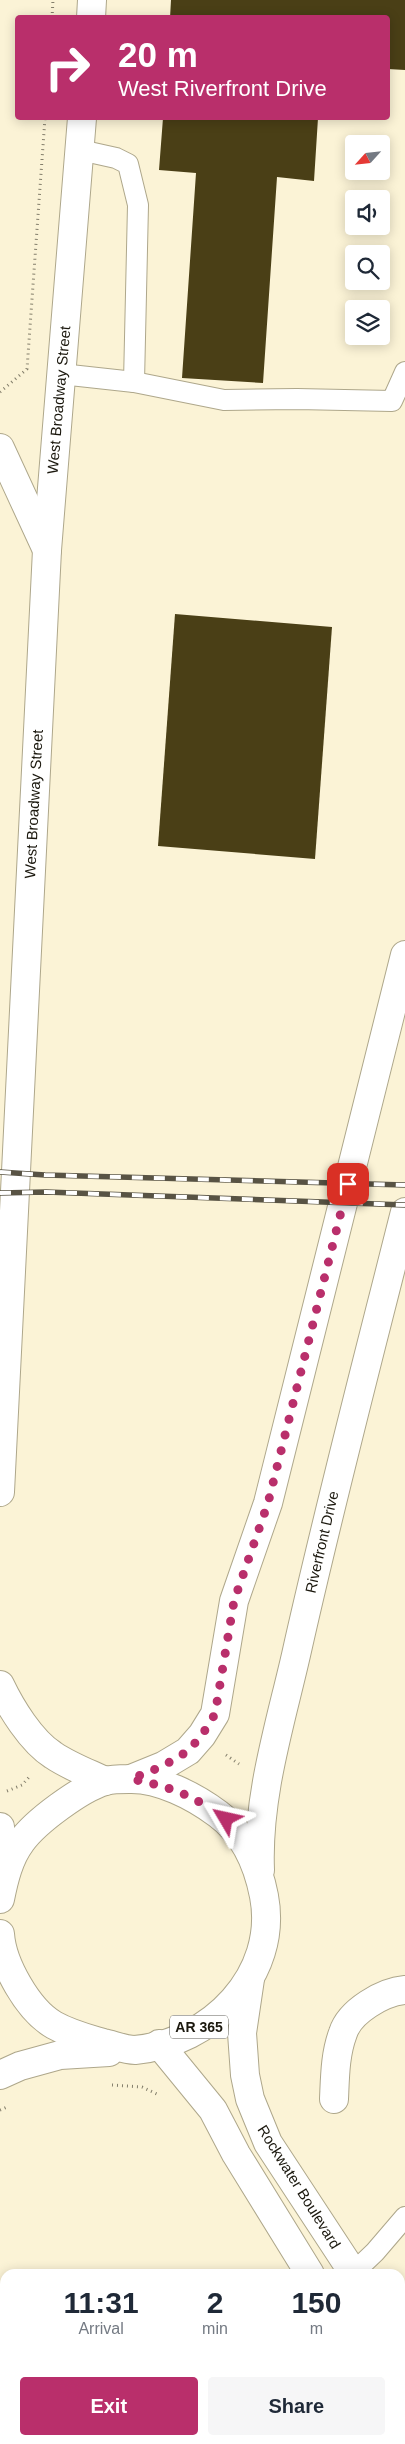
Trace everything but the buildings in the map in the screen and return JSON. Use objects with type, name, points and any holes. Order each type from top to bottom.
[{"type":"main road","points":[[91,15],[92,0]]},
{"type":"main road","name":"West Broadway Street","points":[[0,1492],[47,550],[82,120]]},
{"type":"main road","points":[[0,448],[47,550]]},
{"type":"main road","points":[[3,1886],[20,1842],[40,1822],[74,1797],[118,1780],[163,1766],[188,1751],[202,1735],[215,1714],[234,1601],[268,1503],[405,955]]},
{"type":"main road","name":"Riverfront Drive","points":[[260,1876],[259,1844],[262,1811],[320,1546],[405,1212]]},
{"type":"main road","name":"AR 365","points":[[0,1685],[15,1712],[52,1755],[118,1780],[167,1786],[198,1799],[226,1819],[247,1846],[260,1876],[266,1910],[264,1944],[250,1979],[232,2004],[206,2024],[176,2039],[146,2047],[60,2055],[20,2066],[0,2075]]},
{"type":"main road","points":[[0,1827],[3,1886]]},
{"type":"main road","points":[[0,1934],[10,1972],[28,2000],[52,2024],[76,2036],[146,2047],[213,2110],[236,2154],[307,2269]]},
{"type":"main road","name":"Rockwater Boulevard","points":[[250,1979],[242,2033],[245,2075],[250,2099],[268,2143],[351,2269]]},
{"type":"main road","points":[[334,2099],[336,2061],[343,2030],[369,2003],[385,1994],[405,1990]]},
{"type":"lane","points":[[80,150],[116,158],[128,164],[138,206],[134,382]]},
{"type":"lane","points":[[61,374],[134,382],[224,400],[297,399],[392,402],[405,372]]},
{"type":"lane","points":[[358,2269],[405,2217]]},
{"type":"path","points":[[52,15],[53,0]]},
{"type":"path","points":[[0,392],[27,369],[45,120]]},
{"type":"path","points":[[220,1749],[242,1766]]},
{"type":"path","points":[[7,1791],[22,1785],[35,1770]]},
{"type":"path","points":[[105,2085],[142,2087],[165,2098]]},
{"type":"path","points":[[0,2110],[9,2106]]},
{"type":"railway","points":[[0,1172],[45,1175],[405,1185]]},
{"type":"railway","points":[[0,1193],[46,1192],[405,1205]]},
{"type":"route","points":[[226,1819],[198,1799],[167,1786],[131,1779],[163,1766],[188,1751],[202,1735],[215,1714],[234,1601],[268,1503],[348,1184]]}]
